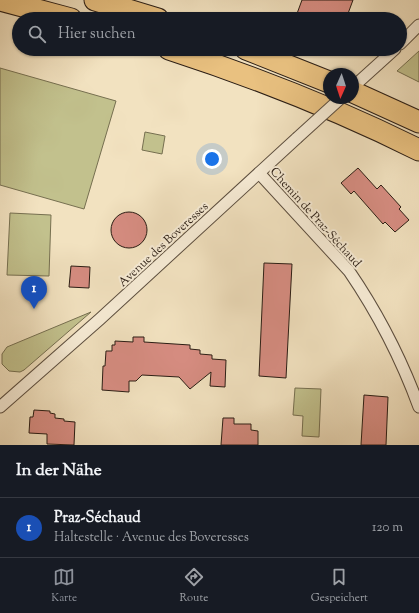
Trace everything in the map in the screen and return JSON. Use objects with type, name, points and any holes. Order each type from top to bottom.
[{"type":"highway","points":[[0,0],[45,12]]},
{"type":"highway","points":[[95,0],[135,12]]},
{"type":"highway","points":[[191,56],[300,96],[419,150]]},
{"type":"highway","points":[[264,56],[323,80]]},
{"type":"highway","points":[[359,95],[419,122]]},
{"type":"street","points":[[407,37],[419,26]]},
{"type":"street","points":[[359,82],[388,56]]},
{"type":"street","name":"Avenue des Boveresses","points":[[0,407],[100,319],[334,104]]},
{"type":"street","name":"Chemin de Praz-Séchaud","points":[[259,173],[349,271],[385,328],[407,374],[419,407]]},
{"type":"shaded area","points":[[419,51],[419,82],[397,71]]},
{"type":"shaded area","points":[[0,68],[116,101],[84,209],[0,185]]},
{"type":"shaded area","points":[[145,132],[165,136],[162,154],[142,150]]},
{"type":"shaded area","points":[[10,213],[51,215],[49,276],[7,275]]},
{"type":"shaded area","points":[[91,312],[24,370],[20,372],[9,371],[2,364],[2,354],[7,347]]},
{"type":"shaded area","points":[[295,388],[321,389],[319,437],[302,436],[303,416],[293,415]]},
{"type":"building","points":[[302,0],[353,0],[349,12],[298,12]]},
{"type":"building","points":[[358,168],[377,189],[381,185],[401,207],[399,209],[409,220],[395,232],[385,222],[383,224],[354,191],[351,194],[341,183]]},
{"type":"building","points":[[133,212],[142,217],[146,223],[146,237],[142,243],[133,248],[125,248],[116,243],[112,237],[111,226],[116,217],[122,213]]},
{"type":"building","points":[[264,263],[292,264],[286,378],[259,376]]},
{"type":"building","points":[[71,266],[90,267],[89,288],[69,287]]},
{"type":"building","points":[[133,337],[144,337],[144,342],[190,345],[190,349],[200,350],[200,354],[212,355],[212,359],[226,360],[225,387],[210,386],[211,372],[190,389],[179,377],[142,375],[136,381],[129,381],[129,392],[102,390],[103,366],[105,366],[106,351],[112,351],[112,345],[115,345],[115,341],[133,342]]},
{"type":"building","points":[[364,395],[388,397],[386,445],[361,445]]},
{"type":"building","points":[[34,410],[50,411],[50,413],[55,414],[55,418],[75,422],[74,445],[47,444],[47,434],[29,433],[30,417],[33,417]]},
{"type":"building","points":[[223,418],[234,418],[234,424],[251,424],[251,430],[258,431],[258,445],[221,445]]},
{"type":"place","name":"Praz-Séchaud","points":[[34,309]]}]
